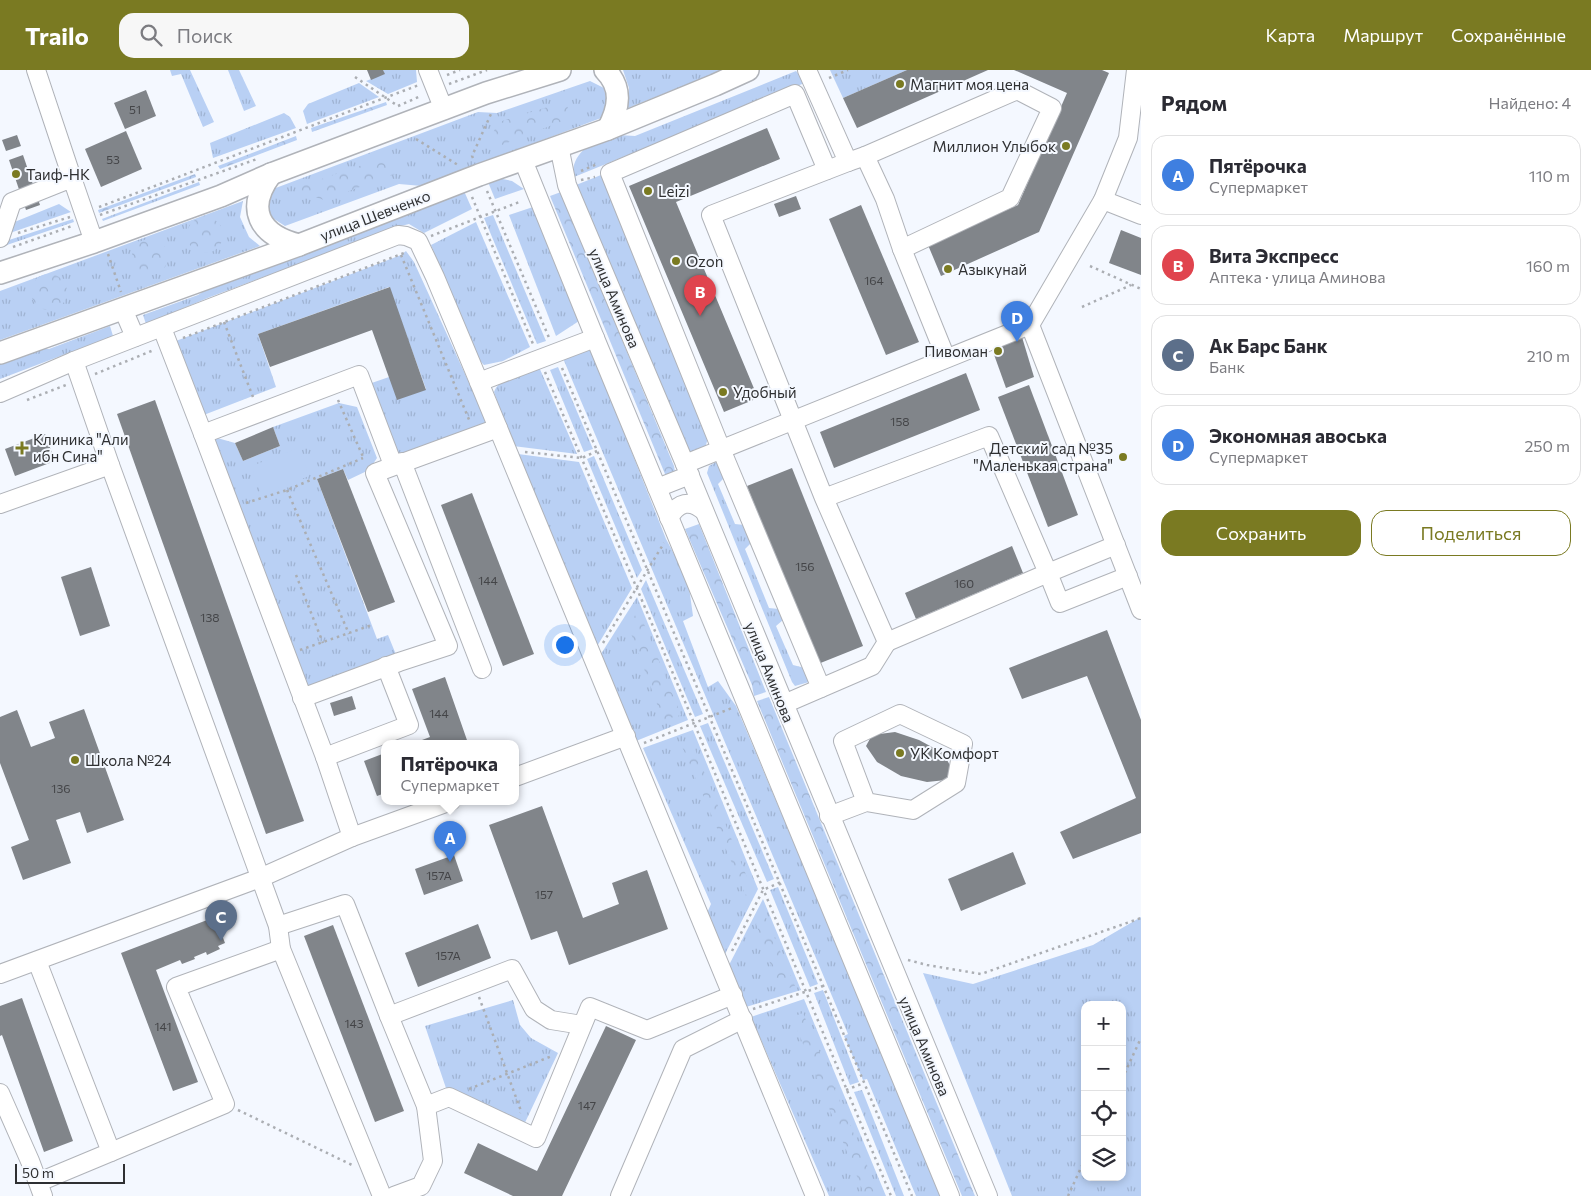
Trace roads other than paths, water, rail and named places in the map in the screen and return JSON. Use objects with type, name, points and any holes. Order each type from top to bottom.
[{"type":"main road","points":[[0,273],[221,196],[265,166],[444,110],[486,93],[560,70]]},
{"type":"main road","points":[[606,70],[612,76],[618,90],[615,115],[608,129]]},
{"type":"main road","name":"улица Шевченко","points":[[0,353],[300,244],[472,177],[608,129],[748,70]]},
{"type":"main road","points":[[265,166],[263,184],[256,206],[259,218],[265,228],[274,235],[286,241],[300,244]]},
{"type":"street","points":[[36,70],[85,217],[98,240]]},
{"type":"street","points":[[657,488],[721,449],[1030,324],[1134,141],[1136,70]]},
{"type":"street","points":[[811,77],[848,162]]},
{"type":"street","points":[[432,80],[444,110]]},
{"type":"street","points":[[887,642],[824,498],[711,215],[865,156],[1017,90],[1052,108],[1010,198],[902,249]]},
{"type":"street","points":[[822,688],[721,449],[606,167],[795,94],[827,170]]},
{"type":"street","name":"улица Аминова","points":[[559,146],[567,185],[687,469],[829,816],[988,1196]]},
{"type":"street","points":[[865,156],[884,199],[946,358]]},
{"type":"street","points":[[523,160],[950,1196]]},
{"type":"street","points":[[6,241],[12,202],[72,178]]},
{"type":"street","points":[[1102,200],[1141,215]]},
{"type":"street","points":[[0,393],[74,361],[135,338],[165,336],[398,235],[418,241],[435,277],[594,658],[815,1196]]},
{"type":"street","points":[[124,308],[135,338]]},
{"type":"street","points":[[1030,324],[1141,610]]},
{"type":"street","points":[[165,336],[325,757],[352,837]]},
{"type":"street","points":[[479,382],[595,338]]},
{"type":"street","points":[[74,361],[278,926],[281,948],[382,1196]]},
{"type":"street","points":[[203,434],[358,375],[398,464],[482,669]]},
{"type":"street","points":[[302,698],[386,666],[448,646],[375,473],[498,428]]},
{"type":"street","points":[[824,498],[990,436],[1060,603],[1128,576]]},
{"type":"street","points":[[0,504],[110,465]]},
{"type":"street","points":[[670,518],[674,509],[683,504],[695,504],[704,511]]},
{"type":"street","points":[[784,704],[872,666],[887,642],[1116,545]]},
{"type":"street","points":[[325,757],[408,725],[386,666]]},
{"type":"street","points":[[829,816],[866,802],[913,810],[956,783],[963,744],[900,714],[843,742],[866,802]]},
{"type":"street","points":[[519,776],[628,742]]},
{"type":"street","points":[[0,974],[260,878],[352,837],[440,805]]},
{"type":"street","points":[[278,926],[346,904],[426,1106],[433,1161],[421,1186],[394,1196]]},
{"type":"street","points":[[0,1093],[41,1189],[111,1152],[225,1104],[176,987],[281,948]]},
{"type":"street","points":[[37,961],[111,1152]]},
{"type":"street","points":[[389,1016],[512,969],[534,1009],[552,1020],[582,1025]]},
{"type":"street","points":[[426,1106],[449,1097],[536,1138],[590,1007],[647,1030],[733,995]]},
{"type":"street","points":[[620,1196],[683,1049],[742,1016]]},
{"type":"place","name":"Магнит моя цена","points":[[900,84]]},
{"type":"place","name":"Миллион Улыбок","points":[[1066,146]]},
{"type":"place","name":"Таиф-НК","points":[[16,174]]},
{"type":"place","name":"Leizi","points":[[648,191]]},
{"type":"place","name":"Ozon","points":[[676,261]]},
{"type":"place","name":"Азыкунай","points":[[948,269]]},
{"type":"place","name":"Вита Экспресс","points":[[700,316]]},
{"type":"place","name":"Экономная авоська","points":[[1017,342]]},
{"type":"place","name":"Пивоман","points":[[998,351]]},
{"type":"place","name":"Удобный","points":[[723,392]]},
{"type":"place","name":"Клиника \"Али ибн Сина\"","points":[[22,448]]},
{"type":"place","name":"Детский сад №35 \"Маленькая страна\"","points":[[1123,457]]},
{"type":"place","name":"УК Комфорт","points":[[900,753]]},
{"type":"place","name":"Школа №24","points":[[75,760]]},
{"type":"place","name":"Пятёрочка","points":[[450,862]]},
{"type":"place","name":"Ак Барс Банк","points":[[221,941]]}]
